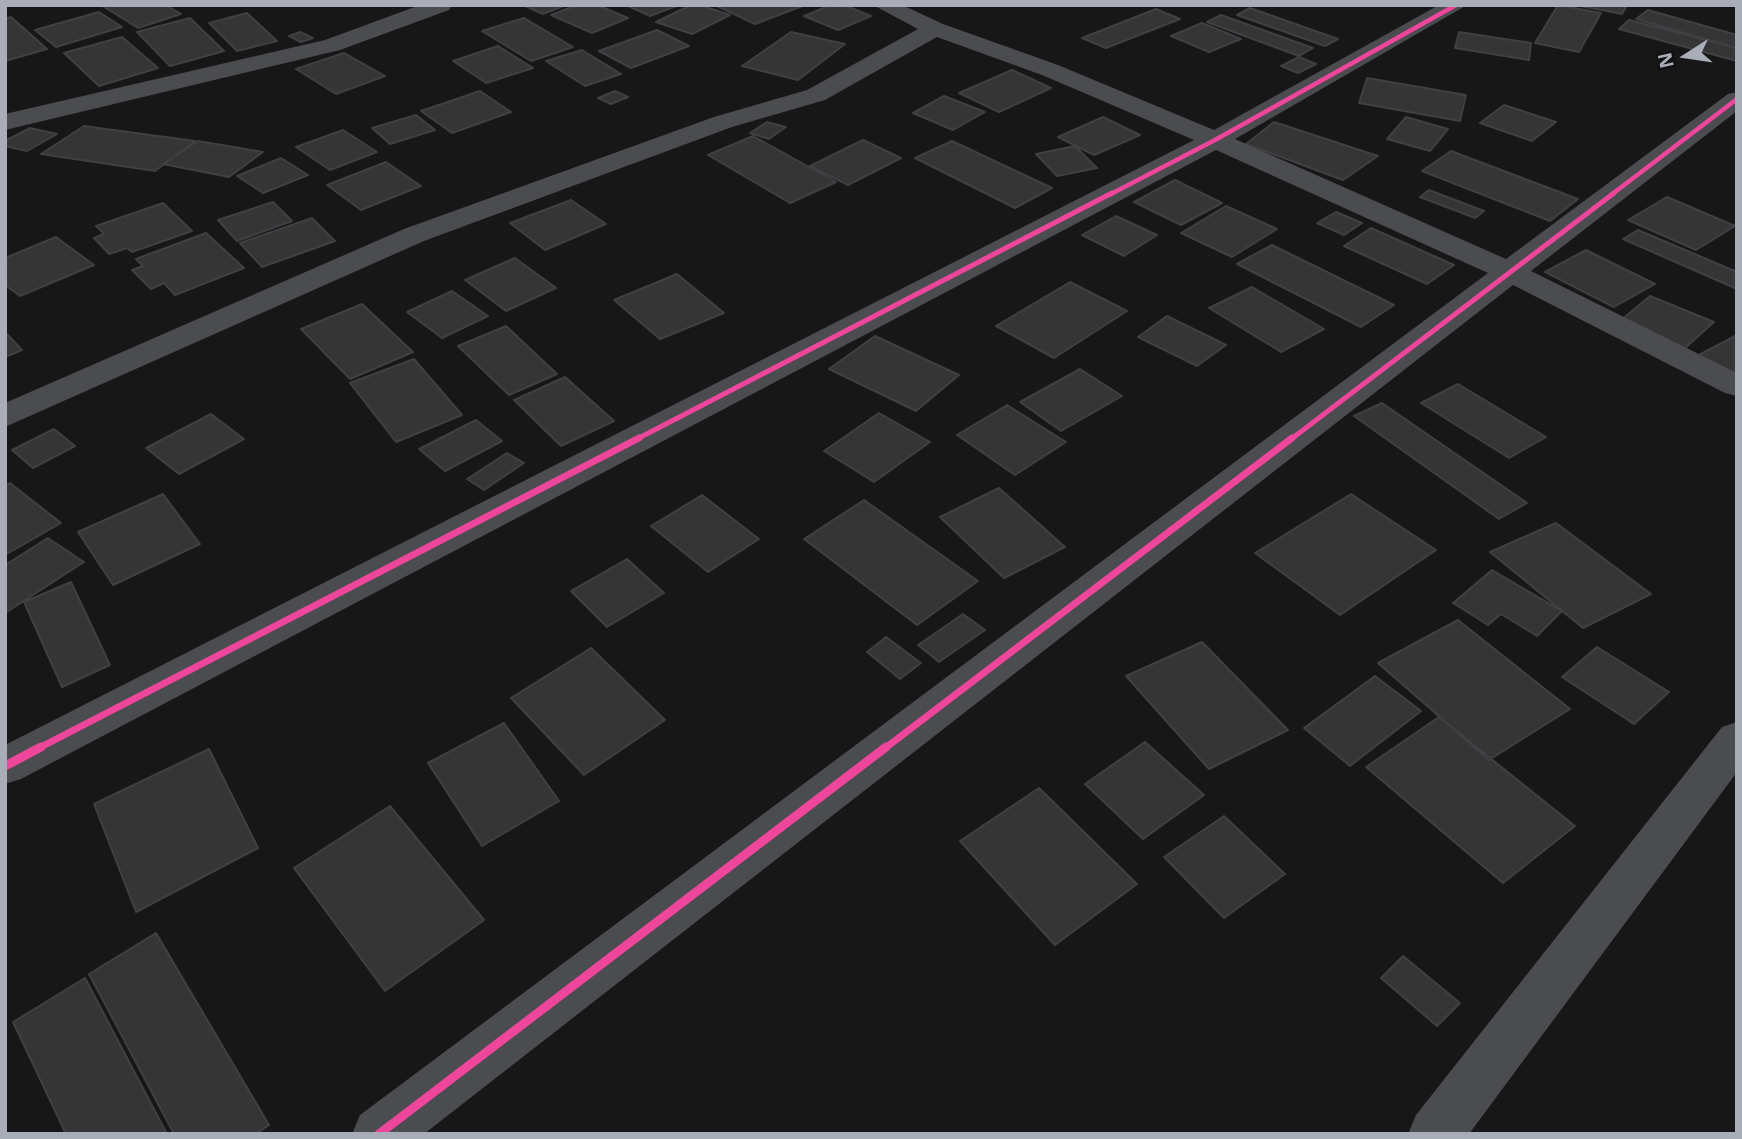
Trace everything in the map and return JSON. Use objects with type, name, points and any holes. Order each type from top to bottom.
[{"type":"street","points":[[5,122],[332,45],[440,5]]},
{"type":"street","points":[[884,5],[935,29],[1050,70],[1215,140],[1508,271],[1737,386]]},
{"type":"street","points":[[5,765],[1215,140],[1457,5]]},
{"type":"street","points":[[5,416],[414,235],[723,122],[816,95],[935,29]]},
{"type":"street","points":[[379,1134],[1737,99]]},
{"type":"street","points":[[1435,1134],[1737,738]]},
{"type":"building","points":[[101,5],[166,5],[181,14],[138,28]]},
{"type":"building","points":[[523,5],[566,5],[543,14]]},
{"type":"building","points":[[577,5],[597,5],[628,18],[592,33],[551,15]]},
{"type":"building","points":[[626,5],[679,5],[650,16]]},
{"type":"building","points":[[691,5],[700,5],[730,15],[692,34],[656,22]]},
{"type":"building","points":[[715,5],[805,5],[755,24]]},
{"type":"building","points":[[831,5],[844,5],[871,16],[838,30],[804,16]]},
{"type":"building","points":[[1558,5],[1601,13],[1579,52],[1535,43]]},
{"type":"building","points":[[1576,5],[1627,5],[1622,14]]},
{"type":"building","points":[[1250,8],[1338,39],[1325,46],[1237,15]]},
{"type":"building","points":[[1156,9],[1180,19],[1106,48],[1082,38]]},
{"type":"building","points":[[1648,10],[1737,35],[1737,48],[1636,19]]},
{"type":"building","points":[[99,12],[122,27],[56,47],[35,30]]},
{"type":"building","points":[[247,13],[277,41],[237,51],[209,23]]},
{"type":"building","points":[[1221,15],[1313,48],[1299,56],[1207,22]]},
{"type":"building","points":[[11,17],[47,49],[5,61],[5,19]]},
{"type":"building","points":[[190,18],[224,51],[170,66],[137,32]]},
{"type":"building","points":[[524,18],[573,47],[531,61],[482,31]]},
{"type":"building","points":[[1629,20],[1737,48],[1737,61],[1619,29]]},
{"type":"building","points":[[1202,23],[1241,39],[1209,52],[1171,36]]},
{"type":"building","points":[[657,30],[689,46],[631,68],[599,51]]},
{"type":"building","points":[[300,32],[313,38],[301,42],[289,36]]},
{"type":"building","points":[[791,32],[845,44],[798,80],[742,66]]},
{"type":"building","points":[[1459,32],[1531,43],[1529,60],[1455,48]]},
{"type":"building","points":[[122,37],[158,68],[99,86],[64,53]]},
{"type":"building","points":[[498,46],[533,68],[486,83],[453,61]]},
{"type":"building","points":[[582,50],[621,74],[585,86],[546,61]]},
{"type":"building","points":[[344,53],[385,76],[336,94],[296,69]]},
{"type":"building","points":[[1299,57],[1316,64],[1298,73],[1281,66]]},
{"type":"building","points":[[1012,70],[1051,88],[999,112],[959,93]]},
{"type":"building","points":[[1367,78],[1466,95],[1460,121],[1359,103]]},
{"type":"building","points":[[480,91],[511,112],[452,133],[421,111]]},
{"type":"building","points":[[615,91],[628,97],[611,104],[598,98]]},
{"type":"building","points":[[944,96],[985,112],[953,130],[913,113]]},
{"type":"building","points":[[1504,105],[1556,122],[1532,141],[1480,123]]},
{"type":"building","points":[[416,115],[435,130],[390,144],[372,128]]},
{"type":"building","points":[[1103,117],[1140,135],[1094,155],[1058,137]]},
{"type":"building","points":[[1406,117],[1448,129],[1430,151],[1387,139]]},
{"type":"building","points":[[767,122],[786,127],[769,139],[750,133]]},
{"type":"building","points":[[1274,122],[1378,156],[1343,180],[1246,144]]},
{"type":"building","points":[[84,126],[195,141],[155,171],[41,154]]},
{"type":"building","points":[[30,128],[57,134],[27,151],[5,146],[5,141]]},
{"type":"building","points":[[343,130],[377,152],[330,170],[296,147]]},
{"type":"building","points":[[753,136],[836,182],[790,203],[708,155]]},
{"type":"building","points":[[863,140],[901,158],[848,185],[810,166]]},
{"type":"building","points":[[198,141],[263,152],[229,177],[163,164]]},
{"type":"building","points":[[952,141],[1052,188],[1015,208],[915,158]]},
{"type":"building","points":[[1075,146],[1097,168],[1057,176],[1036,154]]},
{"type":"building","points":[[1451,151],[1578,199],[1550,221],[1422,171]]},
{"type":"building","points":[[281,158],[308,175],[263,193],[237,176]]},
{"type":"building","points":[[386,162],[421,186],[361,210],[327,185]]},
{"type":"building","points":[[1175,180],[1222,203],[1181,225],[1134,202]]},
{"type":"building","points":[[1429,190],[1484,211],[1475,218],[1420,197]]},
{"type":"building","points":[[1667,197],[1735,226],[1696,250],[1628,220]]},
{"type":"building","points":[[571,200],[606,224],[545,250],[510,223]]},
{"type":"building","points":[[273,202],[292,221],[237,241],[218,220]]},
{"type":"building","points":[[163,203],[192,231],[132,252],[127,248],[109,254],[94,238],[104,234],[96,226]]},
{"type":"building","points":[[1226,206],[1277,229],[1232,257],[1181,233]]},
{"type":"building","points":[[1336,212],[1362,223],[1344,235],[1317,223]]},
{"type":"building","points":[[1116,216],[1157,235],[1124,256],[1082,235]]},
{"type":"building","points":[[312,218],[335,241],[262,267],[240,243]]},
{"type":"building","points":[[1371,228],[1454,265],[1427,284],[1344,246]]},
{"type":"building","points":[[1638,230],[1737,272],[1737,289],[1623,239]]},
{"type":"building","points":[[206,233],[244,268],[175,295],[164,283],[151,289],[132,270],[143,266],[136,259]]},
{"type":"building","points":[[56,237],[94,265],[20,296],[5,285],[5,258]]},
{"type":"building","points":[[1272,245],[1394,305],[1361,327],[1237,264]]},
{"type":"building","points":[[1586,250],[1655,284],[1614,307],[1545,272]]},
{"type":"building","points":[[515,258],[556,288],[506,311],[465,280]]},
{"type":"building","points":[[677,274],[724,313],[660,339],[614,300]]},
{"type":"building","points":[[1070,282],[1127,311],[1054,358],[996,326]]},
{"type":"building","points":[[1252,287],[1324,329],[1281,352],[1209,308]]},
{"type":"building","points":[[452,291],[488,316],[442,338],[407,312]]},
{"type":"building","points":[[1650,296],[1714,322],[1684,349],[1620,321]]},
{"type":"building","points":[[362,304],[413,352],[350,379],[301,329]]},
{"type":"building","points":[[1167,316],[1226,345],[1197,366],[1138,337]]},
{"type":"building","points":[[506,326],[557,374],[509,395],[458,346]]},
{"type":"building","points":[[5,332],[22,350],[5,357]]},
{"type":"building","points":[[1737,335],[1737,378],[1697,356]]},
{"type":"building","points":[[875,336],[959,375],[916,411],[829,369]]},
{"type":"building","points":[[414,359],[462,415],[396,442],[350,383]]},
{"type":"building","points":[[1080,369],[1122,396],[1061,431],[1020,402]]},
{"type":"building","points":[[565,377],[614,421],[561,446],[514,400]]},
{"type":"building","points":[[1458,384],[1546,437],[1509,458],[1421,403]]},
{"type":"building","points":[[1382,403],[1527,503],[1499,519],[1354,416]]},
{"type":"building","points":[[1007,405],[1066,442],[1015,475],[957,435]]},
{"type":"building","points":[[879,413],[930,442],[874,482],[824,451]]},
{"type":"building","points":[[211,414],[244,439],[179,474],[146,448]]},
{"type":"building","points":[[476,420],[502,441],[445,471],[419,449]]},
{"type":"building","points":[[54,429],[75,446],[33,468],[12,450]]},
{"type":"building","points":[[507,453],[524,463],[484,490],[467,479]]},
{"type":"building","points":[[10,483],[61,523],[5,555],[5,486]]},
{"type":"building","points":[[999,488],[1065,547],[1004,578],[940,517]]},
{"type":"building","points":[[163,494],[200,544],[113,585],[78,532]]},
{"type":"building","points":[[1351,494],[1436,550],[1340,615],[1255,553]]},
{"type":"building","points":[[702,495],[759,539],[708,572],[651,526]]},
{"type":"building","points":[[864,500],[978,581],[917,625],[804,539]]},
{"type":"building","points":[[1556,523],[1651,594],[1583,628],[1490,552]]},
{"type":"building","points":[[48,538],[84,562],[5,613],[5,565]]},
{"type":"building","points":[[627,559],[664,593],[607,627],[571,591]]},
{"type":"building","points":[[1492,570],[1562,611],[1537,636],[1501,614],[1488,625],[1453,603]]},
{"type":"building","points":[[71,582],[110,665],[62,687],[24,602]]},
{"type":"building","points":[[963,614],[985,630],[939,662],[918,645]]},
{"type":"building","points":[[1458,620],[1570,709],[1489,760],[1378,663]]},
{"type":"building","points":[[886,637],[921,663],[900,679],[867,652]]},
{"type":"building","points":[[1202,642],[1288,730],[1209,769],[1126,676]]},
{"type":"building","points":[[1597,647],[1669,692],[1634,724],[1562,677]]},
{"type":"building","points":[[591,648],[665,720],[584,775],[511,698]]},
{"type":"building","points":[[1375,676],[1421,711],[1350,766],[1304,728]]},
{"type":"building","points":[[1439,717],[1575,826],[1503,883],[1366,767]]},
{"type":"building","points":[[504,723],[559,801],[482,846],[428,763]]},
{"type":"building","points":[[1145,742],[1204,795],[1143,839],[1085,784]]},
{"type":"building","points":[[209,749],[258,848],[136,912],[94,804]]},
{"type":"building","points":[[1039,788],[1137,884],[1055,945],[960,841]]},
{"type":"building","points":[[390,806],[484,920],[385,991],[294,868]]},
{"type":"building","points":[[1224,816],[1285,874],[1224,918],[1164,857]]},
{"type":"building","points":[[156,933],[269,1125],[256,1134],[174,1134],[89,974]]},
{"type":"building","points":[[1403,956],[1460,1003],[1437,1026],[1381,978]]},
{"type":"building","points":[[85,978],[167,1134],[66,1134],[13,1022]]},
{"type":"cycle path","points":[[5,766],[1215,140],[1456,5]]},
{"type":"cycle path","points":[[379,1134],[1737,99]]}]
